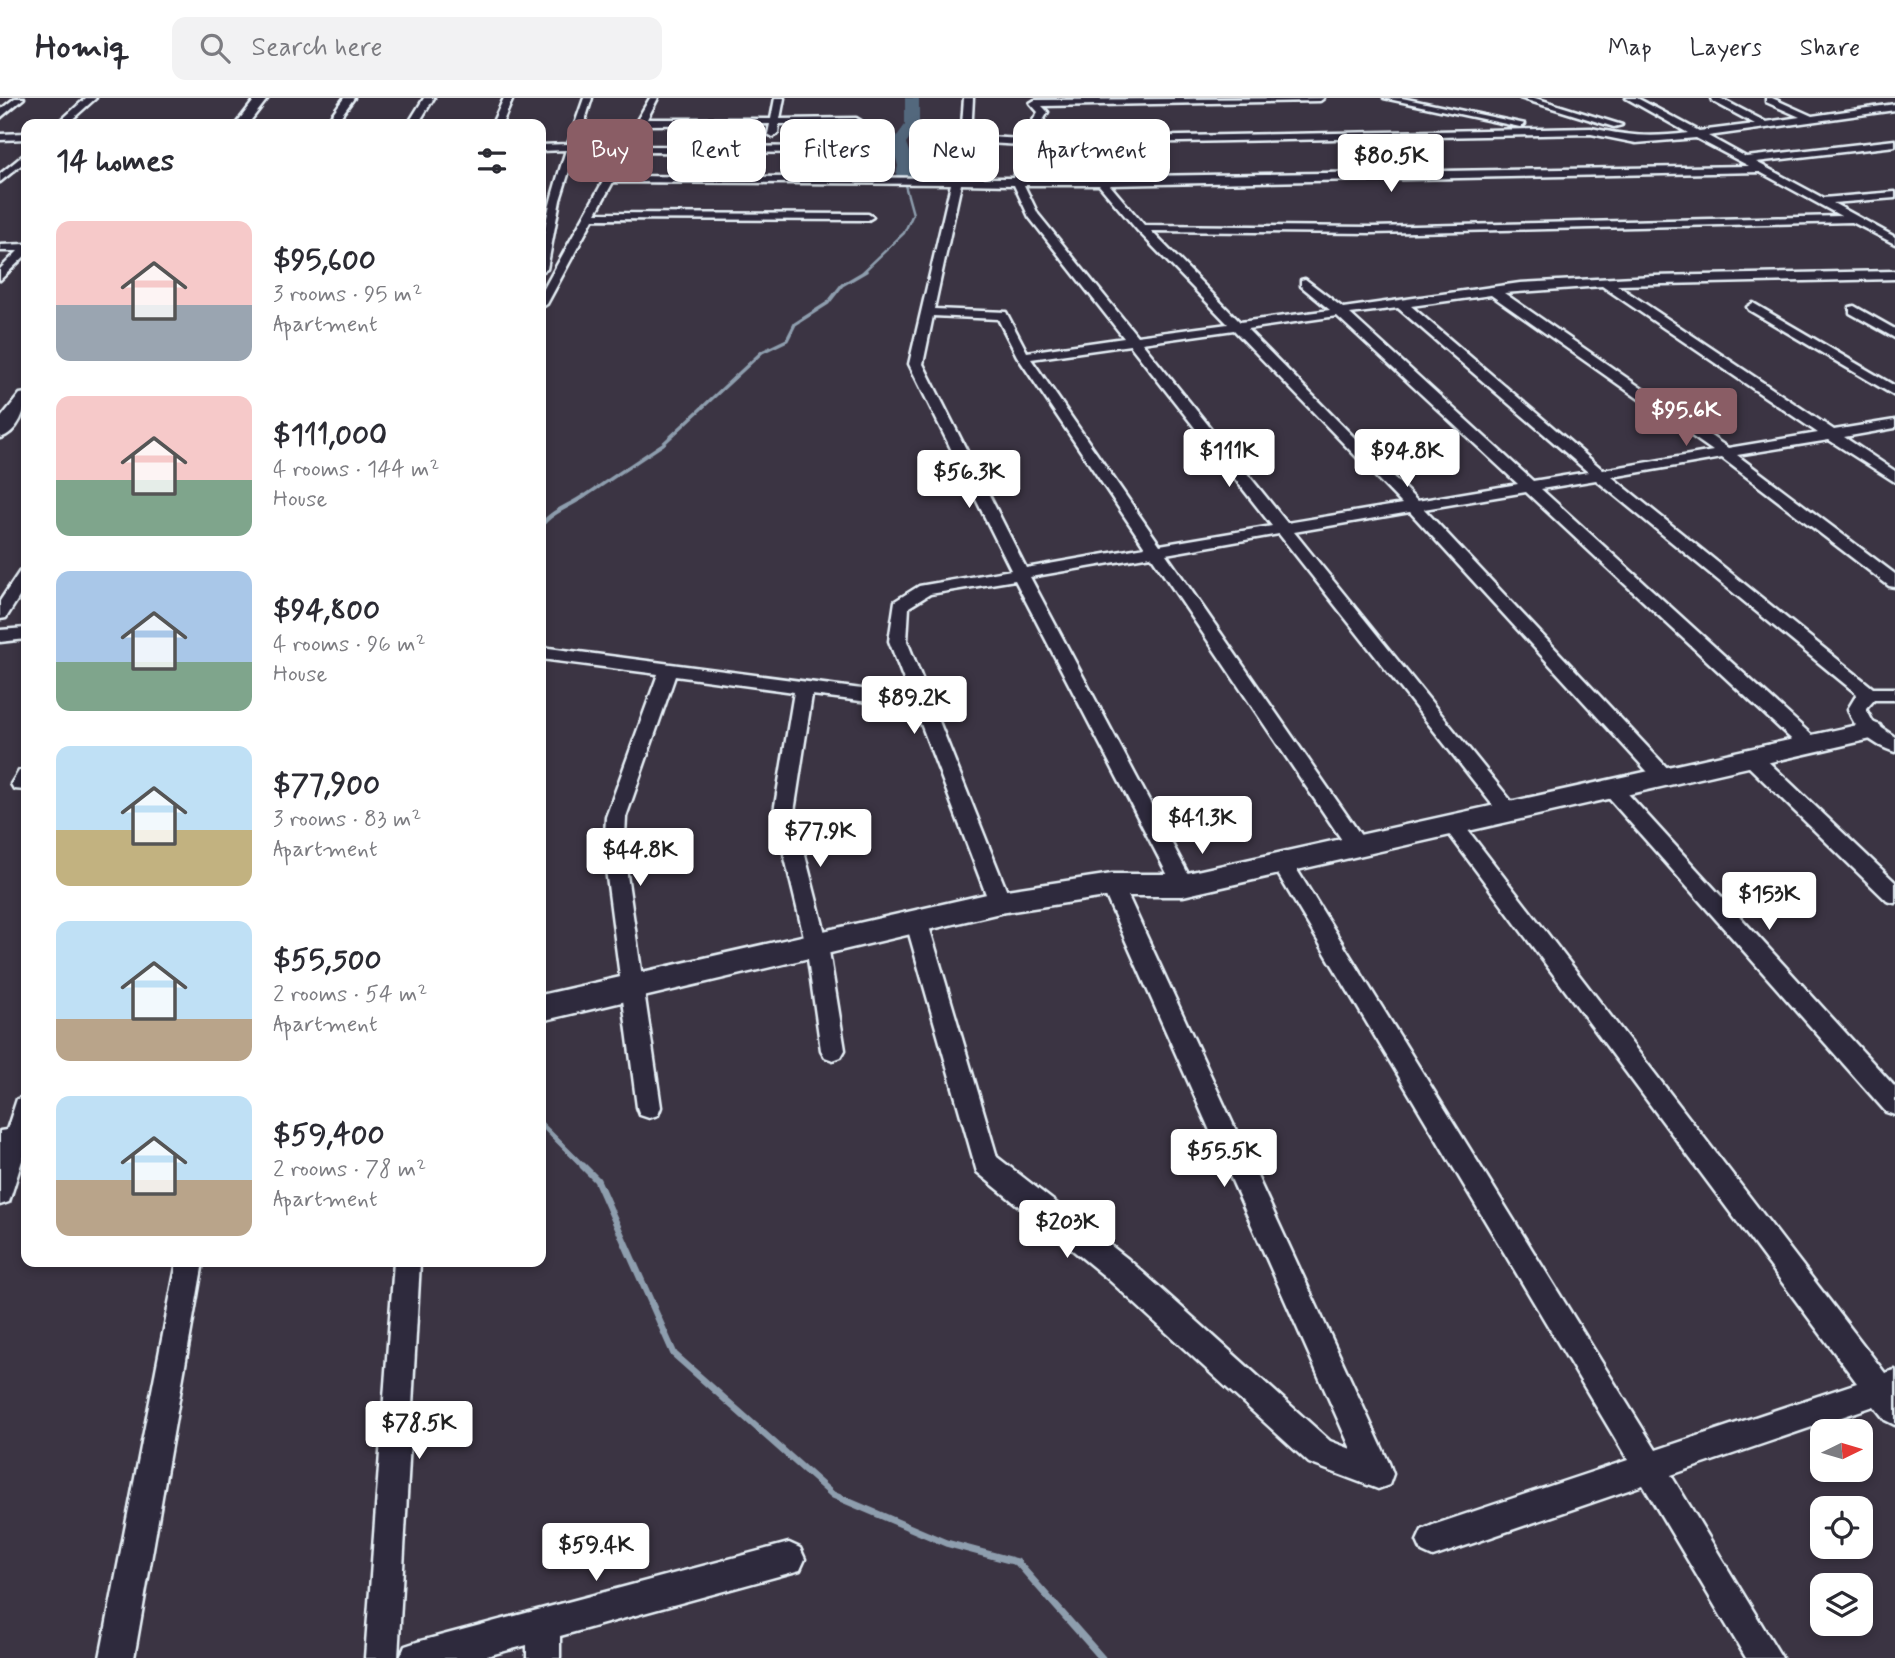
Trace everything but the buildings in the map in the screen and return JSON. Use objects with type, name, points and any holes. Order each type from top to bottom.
[{"type":"street","points":[[0,115],[20,98]]},
{"type":"street","points":[[67,119],[90,98]]},
{"type":"street","points":[[246,119],[262,98]]},
{"type":"street","points":[[334,119],[349,98]]},
{"type":"street","points":[[416,119],[429,98]]},
{"type":"street","points":[[499,119],[509,98]]},
{"type":"street","points":[[581,119],[588,98]]},
{"type":"street","points":[[644,119],[654,98]]},
{"type":"street","points":[[766,165],[779,98]]},
{"type":"street","points":[[967,119],[969,98]]},
{"type":"street","points":[[1033,100],[1320,98]]},
{"type":"street","points":[[1388,98],[1560,132]]},
{"type":"street","points":[[1525,98],[1665,139]]},
{"type":"street","points":[[1630,98],[1895,241]]},
{"type":"street","points":[[1715,99],[1764,125]]},
{"type":"street","points":[[1033,100],[1043,112],[1039,119]]},
{"type":"street","points":[[1769,100],[1811,119]]},
{"type":"street","points":[[1170,139],[1591,131],[1636,140],[1665,139],[1895,107]]},
{"type":"street","points":[[1640,118],[1665,117]]},
{"type":"street","points":[[1601,120],[1627,119]]},
{"type":"street","points":[[653,122],[780,121]]},
{"type":"street","points":[[0,137],[21,136]]},
{"type":"street","points":[[1745,160],[1895,143]]},
{"type":"street","points":[[546,148],[567,147]]},
{"type":"street","points":[[0,179],[21,160]]},
{"type":"street","points":[[546,244],[555,200],[567,163]]},
{"type":"street","points":[[766,165],[780,163]]},
{"type":"street","points":[[766,165],[909,177]]},
{"type":"street","points":[[988,182],[1102,183],[1762,169]]},
{"type":"street","points":[[546,295],[609,182]]},
{"type":"street","points":[[958,182],[916,364],[1021,575],[1183,886]]},
{"type":"street","points":[[1018,183],[1033,215],[1509,812]]},
{"type":"street","points":[[1102,183],[1141,228],[1414,507],[1664,777]]},
{"type":"street","points":[[1824,201],[1895,195]]},
{"type":"street","points":[[546,200],[555,200]]},
{"type":"street","points":[[590,216],[868,217]]},
{"type":"street","points":[[1141,228],[1372,230],[1856,219]]},
{"type":"street","points":[[0,248],[21,248]]},
{"type":"street","points":[[0,276],[21,253]]},
{"type":"street","points":[[1023,356],[1236,324],[1494,291],[1604,282],[1895,275]]},
{"type":"street","points":[[1604,282],[1895,478]]},
{"type":"street","points":[[1305,284],[1338,310],[1810,745]]},
{"type":"street","points":[[1494,291],[1725,453],[1895,582]]},
{"type":"street","points":[[1399,302],[1600,475],[1869,694]]},
{"type":"street","points":[[1753,306],[1895,392]]},
{"type":"street","points":[[1854,310],[1895,334]]},
{"type":"street","points":[[926,312],[1002,315],[1023,356],[1357,846]]},
{"type":"street","points":[[0,432],[21,405]]},
{"type":"street","points":[[1000,902],[898,641],[901,605],[925,590],[1895,424]]},
{"type":"street","points":[[0,614],[21,582]]},
{"type":"street","points":[[0,636],[21,634]]},
{"type":"street","points":[[546,654],[877,696],[918,693]]},
{"type":"street","points":[[649,1107],[614,854],[616,817],[668,671]]},
{"type":"street","points":[[804,688],[784,812],[817,945],[833,1050]]},
{"type":"street","points":[[1895,694],[1869,694],[1862,698],[1857,709],[1863,723],[1871,731],[1895,745]]},
{"type":"street","points":[[546,1008],[1000,902],[1112,885],[1183,886],[1871,731]]},
{"type":"street","points":[[1751,757],[1895,895]]},
{"type":"street","points":[[1612,789],[1895,1104]]},
{"type":"street","points":[[1433,1541],[1649,1467],[1890,1395],[1453,824]]},
{"type":"street","points":[[1282,863],[1765,1658]]},
{"type":"street","points":[[917,923],[986,1164],[1118,1269],[1320,1452],[1378,1474],[1112,885]]},
{"type":"street","points":[[0,1193],[21,1122]]},
{"type":"street","points":[[117,1658],[189,1267]]},
{"type":"street","points":[[382,1658],[407,1267]]},
{"type":"street","points":[[418,1658],[789,1559]]},
{"type":"street","points":[[543,1625],[544,1658]]},
{"type":"waterway","points":[[903,180],[906,166],[899,143],[912,125],[912,98]]},
{"type":"waterway","points":[[863,272],[904,233],[913,214],[905,185]]},
{"type":"waterway","points":[[582,498],[663,444],[762,352],[787,340],[795,324],[828,303],[842,285],[866,271]]},
{"type":"waterway","points":[[546,520],[584,496]]},
{"type":"waterway","points":[[546,1129],[597,1180],[674,1354],[833,1495],[946,1543],[1017,1562],[1102,1658]]}]
